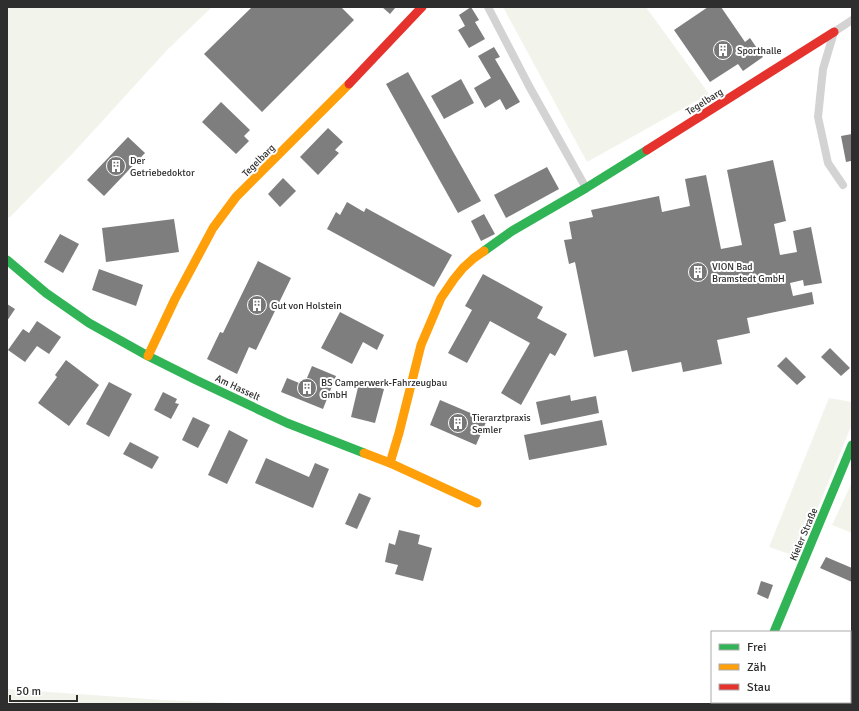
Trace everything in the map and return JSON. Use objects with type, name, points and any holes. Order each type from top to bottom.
[{"type":"street","name":"Tegelbarg","points":[[148,356],[175,299],[213,228],[236,197],[334,100],[422,7]]},
{"type":"street","points":[[488,7],[529,86],[586,188]]},
{"type":"street","name":"Tegelbarg","points":[[390,463],[421,345],[441,298],[454,279],[474,258],[512,231],[586,188],[852,20]]},
{"type":"street","points":[[834,32],[823,69],[818,117],[828,163],[843,185]]},
{"type":"street","name":"Am Hasselt","points":[[7,260],[46,293],[89,323],[148,356],[287,423],[390,463],[477,503]]},
{"type":"street","name":"Kieler Straße","points":[[774,631],[852,445]]},
{"type":"shaded area","points":[[7,7],[212,7],[167,50],[75,151],[10,217],[7,218]]},
{"type":"shaded area","points":[[503,7],[646,7],[709,94],[587,162]]},
{"type":"shaded area","points":[[829,398],[852,402],[852,424],[798,557],[769,547]]},
{"type":"shaded area","points":[[852,482],[852,533],[832,525]]},
{"type":"shaded area","points":[[7,689],[163,700],[262,704],[27,704],[7,702]]},
{"type":"building","points":[[252,7],[341,7],[354,20],[262,112],[204,54]]},
{"type":"building","points":[[382,7],[396,7],[390,14]]},
{"type":"building","points":[[471,7],[479,20],[475,22],[485,39],[469,48],[458,30],[465,26],[459,15]]},
{"type":"building","name":"Sporthalle","points":[[708,7],[721,7],[745,42],[750,38],[763,57],[743,71],[738,64],[710,82],[674,30]]},
{"type":"building","points":[[494,47],[500,57],[495,59],[520,102],[506,110],[500,99],[485,108],[474,88],[491,78],[478,56]]},
{"type":"building","points":[[408,72],[481,201],[458,213],[386,84]]},
{"type":"building","points":[[461,79],[474,103],[444,119],[431,96]]},
{"type":"building","points":[[221,102],[250,130],[244,136],[249,141],[236,154],[202,122]]},
{"type":"building","points":[[328,128],[343,142],[335,150],[339,153],[318,175],[300,157]]},
{"type":"building","points":[[852,134],[851,165],[851,161],[846,162],[841,136]]},
{"type":"building","name":"Der Getriebedoktor","points":[[128,137],[145,153],[104,196],[87,180]]},
{"type":"building","name":"VION Bad Bramstedt GmbH","points":[[773,160],[786,221],[774,224],[780,255],[797,252],[793,231],[811,227],[822,283],[804,286],[803,280],[790,283],[793,296],[812,292],[814,304],[747,318],[750,333],[717,340],[722,364],[683,372],[681,362],[632,372],[627,350],[594,357],[575,262],[569,264],[564,240],[572,239],[569,222],[593,217],[591,210],[659,196],[662,212],[690,206],[685,179],[706,175],[721,249],[742,245],[727,170]]},
{"type":"building","points":[[547,167],[559,189],[506,218],[494,195]]},
{"type":"building","points":[[283,178],[296,191],[280,207],[268,194]]},
{"type":"building","points":[[347,202],[364,212],[366,208],[452,255],[434,287],[327,229],[336,212],[340,215]]},
{"type":"building","points":[[484,214],[495,234],[481,241],[471,221]]},
{"type":"building","points":[[174,219],[179,252],[106,262],[102,228]]},
{"type":"building","points":[[60,234],[79,244],[63,273],[44,262]]},
{"type":"building","name":"Gut von Holstein","points":[[258,261],[291,278],[256,350],[249,347],[237,374],[207,359],[220,332],[223,333]]},
{"type":"building","points":[[99,269],[143,285],[136,306],[92,290]]},
{"type":"building","points":[[483,274],[543,307],[537,318],[567,334],[555,356],[550,353],[521,405],[501,393],[530,343],[490,321],[467,363],[448,353],[472,310],[465,306]]},
{"type":"building","points":[[7,304],[15,309],[7,321]]},
{"type":"building","points":[[340,312],[384,335],[377,350],[363,342],[352,364],[321,348]]},
{"type":"building","points":[[37,321],[61,337],[49,354],[37,346],[25,362],[8,350],[23,329],[29,333]]},
{"type":"building","points":[[830,348],[850,368],[841,376],[821,357]]},
{"type":"building","points":[[786,357],[806,377],[797,385],[777,366]]},
{"type":"building","points":[[66,360],[99,385],[69,426],[38,403],[57,377],[55,375]]},
{"type":"building","name":"BS Camperwerk-Fahrzeugbau GmbH","points":[[312,366],[336,376],[323,409],[281,392],[287,378],[304,385]]},
{"type":"building","points":[[109,382],[132,394],[109,437],[86,424]]},
{"type":"building","points":[[359,383],[384,389],[375,423],[351,417]]},
{"type":"building","points":[[163,392],[177,399],[175,403],[179,404],[171,419],[154,410]]},
{"type":"building","points":[[570,395],[571,401],[596,396],[599,413],[541,425],[536,402]]},
{"type":"building","name":"Tierarztpraxis Semler","points":[[440,400],[487,420],[476,445],[430,425]]},
{"type":"building","points":[[193,417],[210,425],[198,448],[182,440]]},
{"type":"building","points":[[602,420],[607,445],[529,460],[524,435]]},
{"type":"building","points":[[229,430],[248,440],[227,484],[208,475]]},
{"type":"building","points":[[130,442],[159,457],[152,469],[123,454]]},
{"type":"building","points":[[266,458],[309,477],[315,463],[329,469],[313,508],[255,483]]},
{"type":"building","points":[[359,493],[371,498],[357,529],[345,524]]},
{"type":"building","points":[[399,530],[420,535],[418,544],[432,548],[423,581],[395,574],[398,565],[385,562],[389,543],[395,545]]},
{"type":"building","points":[[826,557],[852,568],[852,582],[820,568]]},
{"type":"building","points":[[761,581],[773,585],[768,599],[757,594]]},
{"type":"traffic: fast","points":[[484,251],[512,231],[586,188],[647,150]]},
{"type":"traffic: fast","points":[[7,260],[46,293],[89,323],[148,356],[287,423],[364,453]]},
{"type":"traffic: fast","points":[[774,631],[852,445]]},
{"type":"traffic: slow","points":[[148,356],[175,299],[213,228],[236,197],[349,84]]},
{"type":"traffic: slow","points":[[390,463],[421,345],[441,298],[463,268],[484,251]]},
{"type":"traffic: slow","points":[[364,453],[390,463],[477,503]]},
{"type":"traffic: jam","points":[[349,84],[422,7]]},
{"type":"traffic: jam","points":[[647,150],[834,32]]},
{"type":"place","name":"Sporthalle","points":[[723,50]]},
{"type":"place","name":"Der Getriebedoktor","points":[[116,166]]},
{"type":"place","name":"VION Bad Bramstedt GmbH","points":[[698,272]]},
{"type":"place","name":"Gut von Holstein","points":[[257,305]]},
{"type":"place","name":"BS Camperwerk-Fahrzeugbau GmbH","points":[[307,388]]},
{"type":"place","name":"Tierarztpraxis Semler","points":[[458,423]]}]
